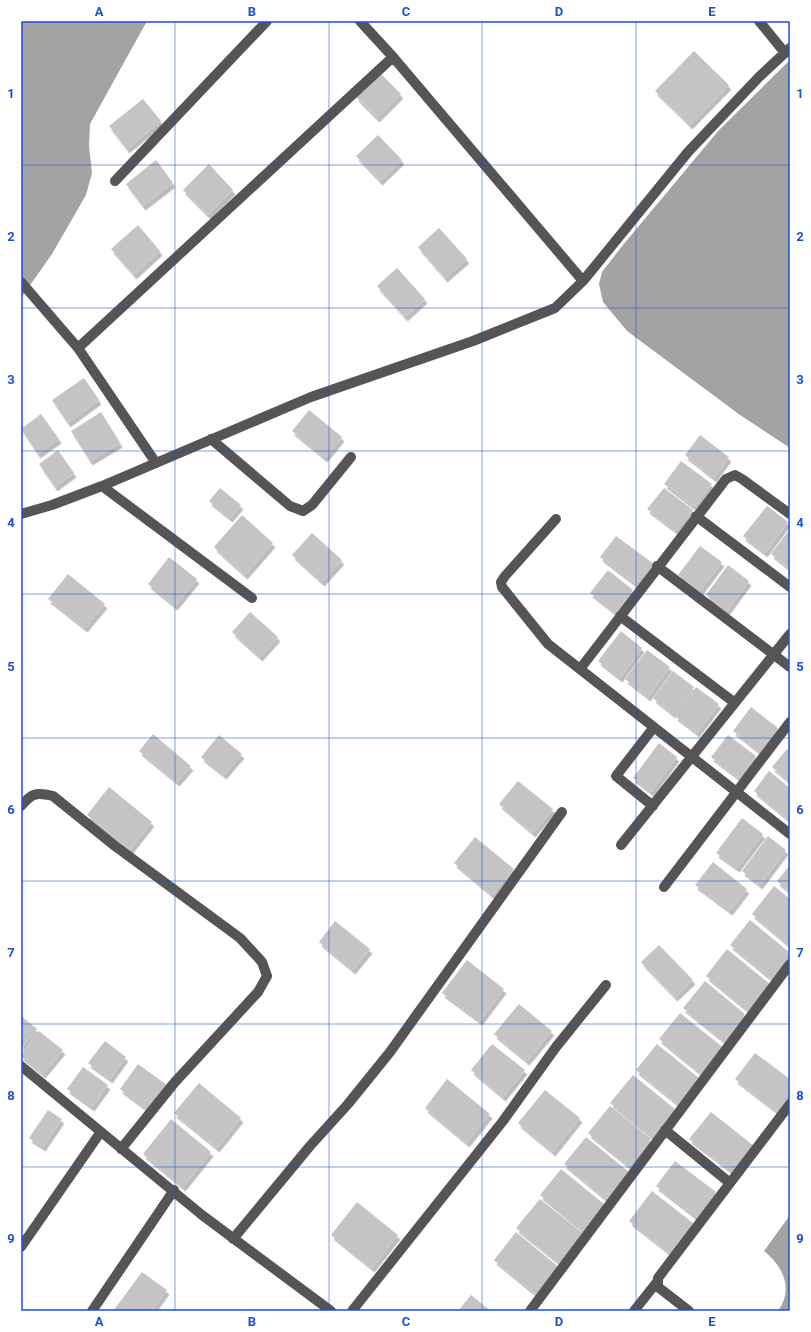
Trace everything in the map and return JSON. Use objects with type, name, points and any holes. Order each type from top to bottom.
[{"type":"street","points":[[115,181],[267,21]]},
{"type":"street","points":[[360,21],[393,56],[583,281]]},
{"type":"street","points":[[21,514],[52,505],[102,486],[311,397],[513,326],[555,308],[583,281],[688,152],[749,87],[788,50],[759,21]]},
{"type":"street","points":[[78,348],[393,56]]},
{"type":"street","points":[[21,282],[78,348],[156,463]]},
{"type":"street","points":[[211,439],[290,506],[303,511],[312,505],[351,457]]},
{"type":"street","points":[[580,669],[657,566],[726,479],[735,475],[790,514]]},
{"type":"street","points":[[102,486],[252,598]]},
{"type":"street","points":[[696,516],[790,587]]},
{"type":"street","points":[[556,519],[505,576],[501,582],[502,587],[548,644],[790,834]]},
{"type":"street","points":[[657,566],[790,667]]},
{"type":"street","points":[[620,616],[735,703]]},
{"type":"street","points":[[621,845],[790,634]]},
{"type":"street","points":[[664,887],[790,722]]},
{"type":"street","points":[[653,806],[616,776],[654,727]]},
{"type":"street","points":[[21,806],[29,796],[40,793],[53,796],[115,846],[240,938],[262,962],[266,976],[258,992],[175,1082],[121,1149]]},
{"type":"street","points":[[233,1239],[310,1146],[348,1104],[390,1052],[562,812]]},
{"type":"street","points":[[530,1311],[790,964]]},
{"type":"street","points":[[352,1311],[503,1121],[556,1048],[606,985]]},
{"type":"street","points":[[21,1066],[100,1133],[174,1190],[233,1239],[331,1311]]},
{"type":"street","points":[[634,1311],[790,1104]]},
{"type":"street","points":[[665,1130],[730,1183]]},
{"type":"street","points":[[21,1247],[100,1133]]},
{"type":"street","points":[[92,1311],[174,1190]]},
{"type":"street","points":[[657,1282],[658,1287],[689,1311]]},
{"type":"shaded area","points":[[21,21],[147,21],[90,124],[89,146],[92,173],[86,195],[52,254],[21,298]]},
{"type":"shaded area","points":[[790,60],[790,448],[740,415],[627,331],[603,302],[599,284],[602,272],[623,245],[719,130]]},
{"type":"shaded area","points":[[790,1215],[790,1311],[778,1311],[783,1303],[786,1286],[781,1271],[771,1257],[764,1251]]},
{"type":"building","points":[[694,51],[729,85],[690,125],[655,91]]},
{"type":"building","points":[[380,73],[401,94],[377,118],[356,97]]},
{"type":"building","points":[[143,99],[161,121],[127,149],[109,126]]},
{"type":"building","points":[[378,135],[402,160],[380,181],[356,156]]},
{"type":"building","points":[[156,160],[173,183],[143,206],[126,184]]},
{"type":"building","points":[[209,164],[233,190],[208,215],[183,190]]},
{"type":"building","points":[[138,225],[160,251],[134,275],[111,249]]},
{"type":"building","points":[[439,228],[467,259],[445,278],[418,247]]},
{"type":"building","points":[[397,268],[425,299],[405,317],[377,286]]},
{"type":"building","points":[[84,378],[99,400],[68,423],[52,400]]},
{"type":"building","points":[[309,410],[342,437],[325,458],[292,431]]},
{"type":"building","points":[[101,412],[120,443],[90,461],[71,431]]},
{"type":"building","points":[[41,414],[59,439],[38,454],[21,429]]},
{"type":"building","points":[[700,435],[729,457],[714,478],[685,455]]},
{"type":"building","points":[[58,450],[74,473],[55,487],[39,464]]},
{"type":"building","points":[[681,461],[712,484],[694,507],[664,484]]},
{"type":"building","points":[[220,488],[241,505],[230,518],[209,501]]},
{"type":"building","points":[[664,488],[693,510],[676,531],[647,509]]},
{"type":"building","points":[[767,506],[788,522],[765,553],[743,536]]},
{"type":"building","points":[[242,515],[273,543],[245,575],[214,547]]},
{"type":"building","points":[[790,529],[790,569],[771,554]]},
{"type":"building","points":[[312,533],[342,560],[322,582],[292,555]]},
{"type":"building","points":[[616,536],[654,564],[638,586],[600,557]]},
{"type":"building","points":[[700,546],[722,562],[700,591],[678,575]]},
{"type":"building","points":[[169,557],[197,579],[175,606],[148,584]]},
{"type":"building","points":[[728,565],[749,581],[727,611],[706,595]]},
{"type":"building","points":[[608,570],[633,590],[616,613],[590,593]]},
{"type":"building","points":[[68,574],[105,604],[85,628],[48,599]]},
{"type":"building","points":[[250,612],[278,637],[260,657],[232,632]]},
{"type":"building","points":[[621,631],[642,648],[620,678],[598,661]]},
{"type":"building","points":[[647,650],[670,667],[648,697],[625,679]]},
{"type":"building","points":[[673,671],[694,687],[673,714],[653,698]]},
{"type":"building","points":[[696,687],[719,704],[697,733],[675,716]]},
{"type":"building","points":[[751,707],[778,728],[760,752],[733,731]]},
{"type":"building","points":[[153,734],[191,766],[177,782],[139,751]]},
{"type":"building","points":[[219,735],[242,754],[224,775],[201,757]]},
{"type":"building","points":[[728,735],[756,756],[739,778],[711,757]]},
{"type":"building","points":[[659,743],[677,757],[651,792],[633,778]]},
{"type":"building","points":[[787,749],[790,751],[790,782],[772,767]]},
{"type":"building","points":[[769,771],[790,788],[790,816],[788,819],[754,791]]},
{"type":"building","points":[[518,781],[553,809],[533,833],[499,804]]},
{"type":"building","points":[[109,787],[152,822],[130,850],[87,815]]},
{"type":"building","points":[[742,818],[763,834],[737,868],[716,853]]},
{"type":"building","points":[[768,836],[786,850],[760,885],[742,871]]},
{"type":"building","points":[[475,837],[514,869],[492,895],[454,863]]},
{"type":"building","points":[[713,862],[747,889],[730,911],[695,885]]},
{"type":"building","points":[[790,865],[790,892],[777,881]]},
{"type":"building","points":[[774,886],[790,899],[790,946],[752,914]]},
{"type":"building","points":[[750,920],[790,953],[790,958],[773,980],[730,945]]},
{"type":"building","points":[[335,921],[370,949],[353,970],[319,942]]},
{"type":"building","points":[[659,945],[693,980],[675,997],[641,962]]},
{"type":"building","points":[[727,949],[771,985],[750,1012],[706,976]]},
{"type":"building","points":[[467,960],[504,989],[480,1021],[442,993]]},
{"type":"building","points":[[705,981],[745,1014],[724,1041],[683,1008]]},
{"type":"building","points":[[519,1004],[552,1031],[527,1061],[494,1034]]},
{"type":"building","points":[[680,1013],[725,1049],[703,1075],[659,1039]]},
{"type":"building","points":[[21,1016],[37,1029],[21,1049]]},
{"type":"building","points":[[39,1031],[63,1050],[43,1074],[21,1056]]},
{"type":"building","points":[[105,1041],[126,1057],[110,1079],[88,1063]]},
{"type":"building","points":[[492,1044],[525,1070],[503,1097],[471,1070]]},
{"type":"building","points":[[657,1044],[699,1078],[678,1104],[636,1070]]},
{"type":"building","points":[[755,1053],[790,1079],[790,1098],[779,1113],[735,1079]]},
{"type":"building","points":[[138,1064],[167,1085],[148,1110],[120,1089]]},
{"type":"building","points":[[83,1067],[108,1085],[92,1107],[67,1089]]},
{"type":"building","points":[[633,1075],[675,1109],[652,1137],[610,1103]]},
{"type":"building","points":[[447,1079],[490,1114],[467,1143],[425,1108]]},
{"type":"building","points":[[199,1083],[241,1118],[217,1148],[174,1113]]},
{"type":"building","points":[[545,1090],[580,1118],[553,1152],[518,1123]]},
{"type":"building","points":[[610,1106],[651,1139],[629,1166],[588,1133]]},
{"type":"building","points":[[48,1110],[62,1119],[43,1147],[29,1138]]},
{"type":"building","points":[[711,1112],[754,1146],[734,1173],[689,1139]]},
{"type":"building","points":[[171,1119],[211,1152],[183,1187],[143,1154]]},
{"type":"building","points":[[586,1137],[629,1172],[606,1199],[564,1164]]},
{"type":"building","points":[[675,1161],[716,1192],[697,1218],[656,1186]]},
{"type":"building","points":[[561,1169],[604,1204],[583,1231],[540,1195]]},
{"type":"building","points":[[652,1191],[693,1223],[670,1253],[629,1221]]},
{"type":"building","points":[[540,1199],[586,1236],[562,1265],[516,1228]]},
{"type":"building","points":[[357,1202],[398,1235],[372,1268],[331,1235]]},
{"type":"building","points":[[516,1232],[560,1268],[537,1295],[494,1260]]},
{"type":"building","points":[[142,1272],[167,1290],[152,1311],[113,1311]]},
{"type":"building","points":[[471,1295],[491,1311],[458,1311]]}]
